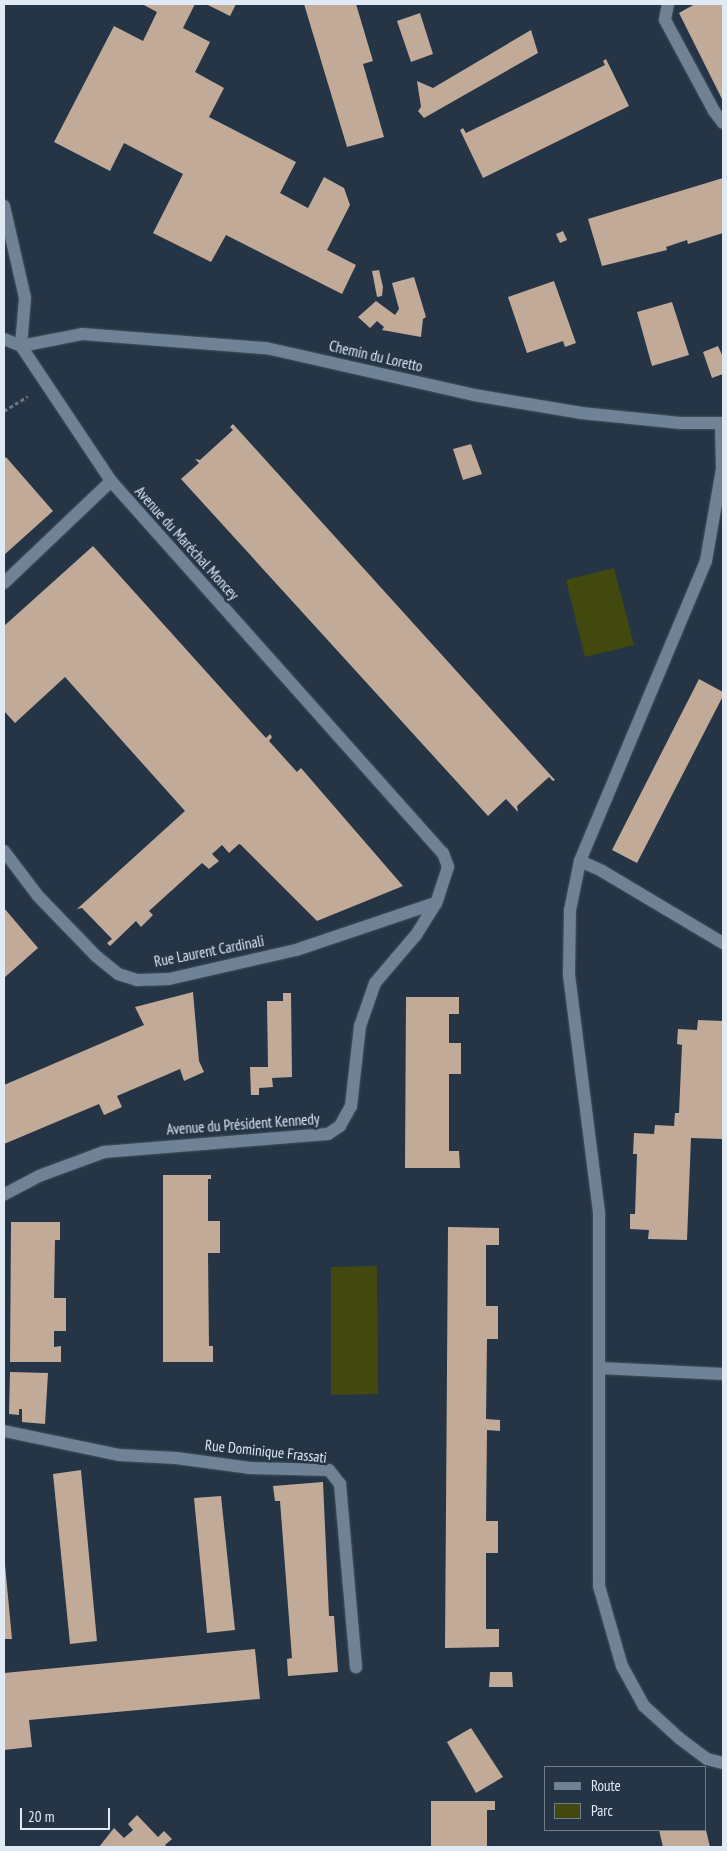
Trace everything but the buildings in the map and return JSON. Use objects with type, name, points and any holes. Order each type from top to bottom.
[{"type":"street","points":[[668,4],[665,20],[714,111],[723,123]]},
{"type":"street","points":[[4,206],[25,298],[21,346],[4,339]]},
{"type":"street","name":"Chemin du Loretto","points":[[21,346],[82,334],[266,348],[474,395],[572,412],[681,423],[722,424]]},
{"type":"street","name":"Avenue du Maréchal Moncey","points":[[21,346],[45,385],[111,482],[443,854]]},
{"type":"street","points":[[722,424],[722,468],[706,561],[580,861],[570,910],[569,975],[599,1214],[599,1586],[622,1666],[644,1706],[700,1754],[723,1763]]},
{"type":"street","points":[[4,583],[111,482]]},
{"type":"street","name":"Rue Laurent Cardinali","points":[[4,851],[38,896],[96,956],[118,974],[138,980],[169,979],[296,950],[436,903]]},
{"type":"street","name":"Avenue du Président Kennedy","points":[[4,1195],[39,1176],[104,1152],[328,1134],[340,1126],[351,1106],[360,1026],[375,983],[415,936],[436,903],[448,867],[443,854]]},
{"type":"street","points":[[580,861],[602,870],[723,943]]},
{"type":"street","points":[[600,1368],[723,1374]]},
{"type":"street","name":"Rue Dominique Frassati","points":[[4,1431],[119,1455],[176,1458],[250,1468],[330,1470],[340,1484],[356,1666]]},
{"type":"path","points":[[4,411],[45,385]]},
{"type":"green space","points":[[614,568],[634,645],[585,657],[566,580]]},
{"type":"green space","points":[[377,1266],[378,1394],[331,1395],[331,1267]]}]
